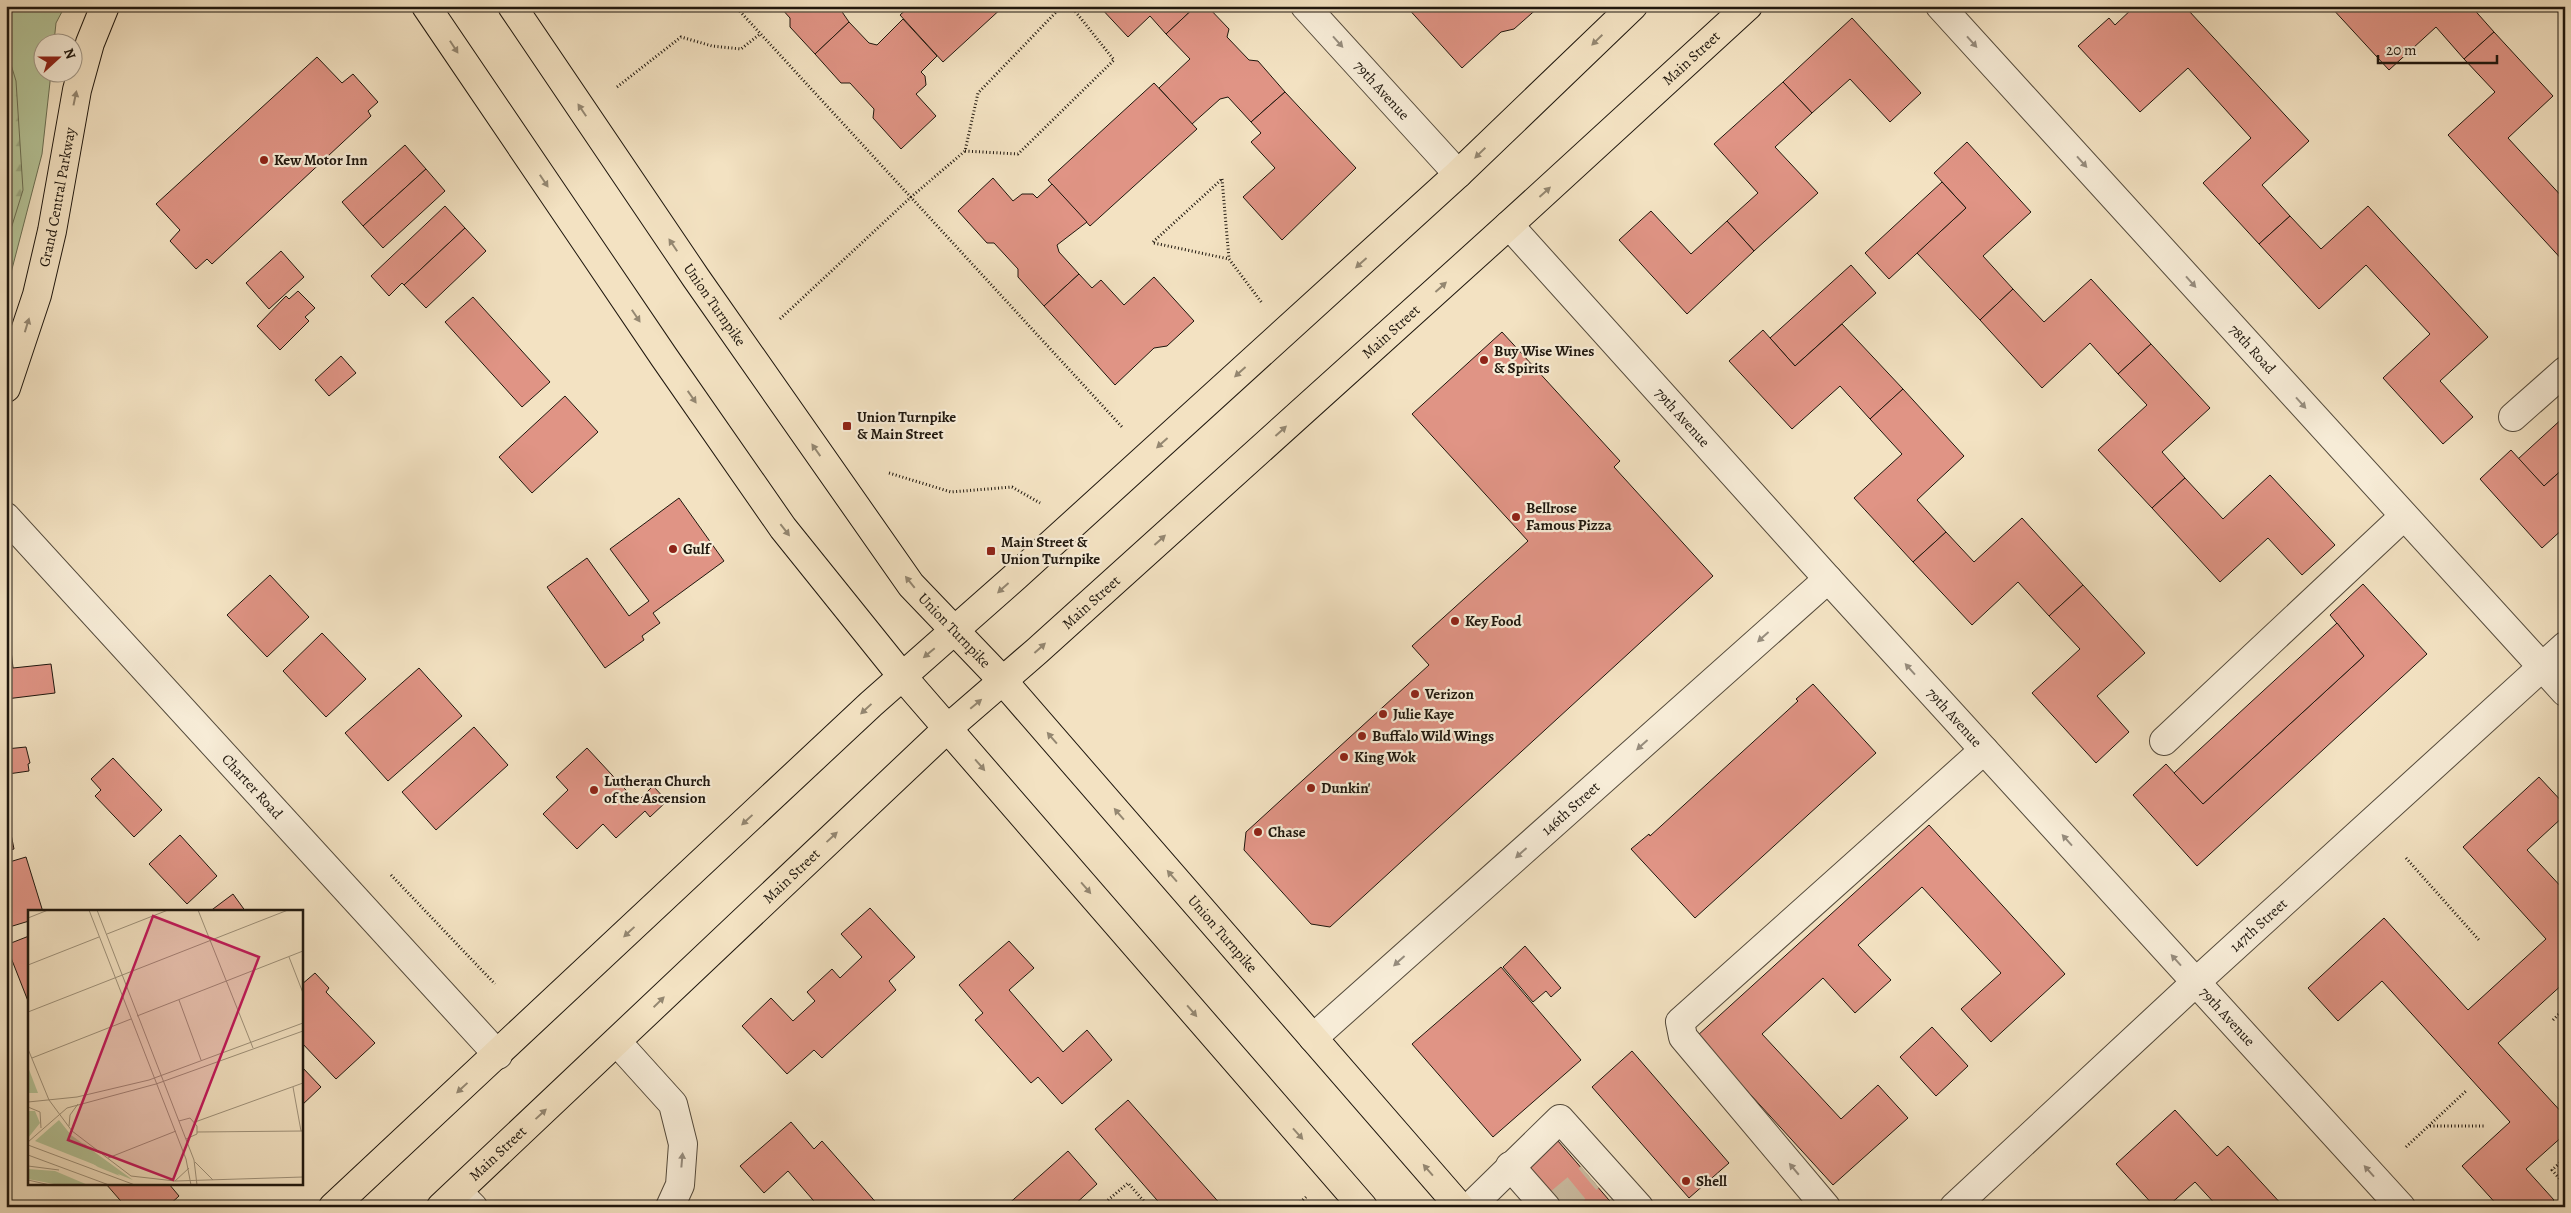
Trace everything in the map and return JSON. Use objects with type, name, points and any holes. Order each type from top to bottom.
[{"type":"main road","name":"Grand Central Parkway","points":[[6,388],[36,295],[52,231],[77,90],[90,44],[105,6]]},
{"type":"main road","points":[[426,6],[664,357],[783,528],[902,676],[1363,1207]]},
{"type":"main road","name":"Union Turnpike","points":[[512,6],[690,270],[911,585],[1003,681],[1460,1207]]},
{"type":"main road","points":[[333,1207],[902,676],[956,630],[1458,174],[1633,6]]},
{"type":"main road","name":"Main Street","points":[[457,1202],[617,1042],[948,728],[1003,681],[1509,225],[1748,6]]},
{"type":"street","name":"79th Avenue","points":[[1305,6],[1458,174]]},
{"type":"street","name":"78th Road","points":[[1940,6],[2565,692]]},
{"type":"street","name":"79th Avenue","points":[[1509,225],[1828,579],[2401,1207]]},
{"type":"street","points":[[2513,417],[2565,371]]},
{"type":"street","points":[[2164,741],[2404,516]]},
{"type":"street","name":"Charter Road","points":[[6,517],[498,1055]]},
{"type":"street","name":"146th Street","points":[[1313,1038],[1828,579]]},
{"type":"street","name":"147th Street","points":[[1954,1207],[2196,982],[2565,646]]},
{"type":"street","points":[[1826,1207],[1683,1037],[1680,1022],[1984,750]]},
{"type":"street","points":[[617,1042],[673,1104],[683,1144],[680,1185],[670,1207]]},
{"type":"street","points":[[1470,1207],[1560,1119],[1596,1172],[1638,1206]]},
{"type":"street","points":[[1510,1166],[1551,1206]]},
{"type":"path","points":[[735,6],[1123,428]]},
{"type":"path","points":[[780,319],[910,197],[965,152],[978,93],[1062,6]]},
{"type":"path","points":[[965,152],[1018,154],[1114,60],[1071,6]]},
{"type":"path","points":[[617,87],[681,37],[712,46],[741,49],[760,34]]},
{"type":"path","points":[[1229,259],[1153,242],[1222,179],[1229,259],[1262,303]]},
{"type":"path","points":[[889,473],[951,492],[1012,487],[1040,503]]},
{"type":"path","points":[[2406,858],[2479,940]]},
{"type":"path","points":[[391,875],[495,984]]},
{"type":"path","points":[[2553,1020],[2565,1008]]},
{"type":"path","points":[[2406,1147],[2467,1090]]},
{"type":"path","points":[[2429,1126],[2485,1126]]},
{"type":"path","points":[[2565,1158],[2552,1170],[2565,1185]]},
{"type":"path","points":[[1100,1207],[1128,1182],[1149,1207]]},
{"type":"path","points":[[1295,1207],[1306,1197]]},
{"type":"green space","points":[[6,6],[65,6],[56,23],[55,32],[32,32],[32,82],[50,82],[42,154],[6,292]]},
{"type":"green space","points":[[6,48],[16,81],[23,190],[6,245]]},
{"type":"building","points":[[770,6],[838,6],[849,22],[815,54],[790,27],[790,18],[781,8]]},
{"type":"building","points":[[910,6],[1004,6],[943,62],[900,15]]},
{"type":"building","points":[[1099,6],[1196,6],[1166,34],[1150,16],[1128,37]]},
{"type":"building","points":[[1196,6],[1207,6],[1229,29],[1227,37],[1249,60],[1258,61],[1285,92],[1251,122],[1228,97],[1220,99],[1192,124],[1159,88],[1190,59],[1166,34]]},
{"type":"building","points":[[1406,6],[1540,6],[1514,29],[1501,32],[1462,68]]},
{"type":"building","points":[[2135,6],[2194,6],[2189,11],[2309,141],[2262,185],[2290,216],[2259,244],[2203,183],[2251,138],[2188,68],[2140,112],[2078,46],[2109,18],[2115,25]]},
{"type":"building","points":[[2330,6],[2386,6],[2391,11],[2396,6],[2471,6],[2494,32],[2464,59],[2436,27],[2389,70]]},
{"type":"building","points":[[1852,18],[1921,93],[1890,122],[1850,79],[1812,113],[1783,82]]},
{"type":"building","points":[[903,19],[937,56],[921,72],[925,76],[926,85],[916,94],[936,116],[901,149],[873,118],[874,109],[850,83],[841,83],[815,54],[849,22],[869,43],[877,45]]},
{"type":"building","points":[[2494,32],[2553,96],[2508,138],[2565,200],[2565,263],[2448,135],[2495,92],[2464,59]]},
{"type":"building","name":"Kew Motor Inn","points":[[317,57],[342,83],[353,74],[378,102],[368,111],[371,116],[212,264],[207,259],[196,269],[170,241],[180,230],[156,204]]},
{"type":"building","points":[[1783,82],[1812,113],[1775,147],[1818,193],[1754,251],[1727,221],[1758,193],[1714,144]]},
{"type":"building","points":[[1154,83],[1197,129],[1090,226],[1048,180]]},
{"type":"building","points":[[1285,92],[1356,168],[1282,240],[1243,197],[1275,168],[1251,142],[1261,133],[1251,122]]},
{"type":"building","points":[[1967,142],[2031,212],[1983,256],[2013,289],[1980,320],[1917,253],[1966,208],[1934,173]]},
{"type":"building","points":[[405,145],[426,169],[363,226],[342,202]]},
{"type":"building","points":[[426,169],[445,191],[383,248],[363,226]]},
{"type":"building","points":[[993,178],[1013,201],[1022,194],[1033,194],[1037,198],[1052,184],[1087,222],[1057,245],[1059,252],[1079,274],[1044,306],[1018,277],[1018,269],[994,243],[987,243],[958,211]]},
{"type":"building","points":[[1942,182],[1966,208],[1889,279],[1865,253]]},
{"type":"building","points":[[445,206],[465,228],[404,285],[402,283],[389,296],[371,276]]},
{"type":"building","points":[[2368,206],[2488,337],[2440,381],[2473,417],[2443,444],[2383,378],[2430,334],[2366,265],[2319,309],[2259,244],[2290,216],[2321,249]]},
{"type":"building","points":[[1651,211],[1691,254],[1727,221],[1754,251],[1687,314],[1619,240]]},
{"type":"building","points":[[465,228],[486,251],[426,308],[404,285]]},
{"type":"building","points":[[281,251],[304,277],[269,309],[246,283]]},
{"type":"building","points":[[1851,265],[1876,293],[1795,366],[1770,338]]},
{"type":"building","points":[[1079,274],[1092,288],[1101,280],[1124,305],[1154,277],[1194,321],[1167,346],[1154,348],[1115,385],[1044,306]]},
{"type":"building","points":[[2091,279],[2151,344],[2118,374],[2090,343],[2042,388],[1980,320],[2013,289],[2044,322]]},
{"type":"building","points":[[298,291],[315,308],[305,317],[309,321],[280,350],[257,326],[286,296],[289,299]]},
{"type":"building","points":[[473,297],[550,382],[522,407],[445,322]]},
{"type":"building","points":[[1842,324],[1903,389],[1870,419],[1840,386],[1792,429],[1729,361],[1763,330],[1795,366]]},
{"type":"building","points":[[1502,332],[1620,461],[1614,467],[1713,576],[1330,927],[1311,924],[1244,850],[1246,832],[1429,665],[1412,646],[1528,541],[1412,414]]},
{"type":"building","points":[[2151,344],[2210,408],[2162,452],[2185,478],[2152,508],[2098,450],[2147,405],[2118,374]]},
{"type":"building","points":[[341,356],[356,373],[329,396],[315,380]]},
{"type":"building","points":[[1903,389],[1964,456],[1917,500],[1946,532],[1913,562],[1854,498],[1902,454],[1870,419]]},
{"type":"building","points":[[565,396],[598,432],[532,493],[499,457]]},
{"type":"building","points":[[2565,416],[2565,467],[2544,486],[2518,459]]},
{"type":"building","points":[[2511,450],[2544,486],[2565,467],[2565,527],[2542,548],[2480,479]]},
{"type":"building","points":[[2270,475],[2335,545],[2302,575],[2268,538],[2220,582],[2152,508],[2185,478],[2223,519]]},
{"type":"building","points":[[679,498],[724,561],[653,613],[660,623],[642,636],[644,640],[605,668],[547,587],[587,558],[629,616],[649,601],[610,549]]},
{"type":"building","points":[[2022,518],[2083,585],[2049,616],[2018,582],[1972,625],[1913,562],[1946,532],[1974,562]]},
{"type":"building","points":[[270,575],[309,617],[267,657],[227,615]]},
{"type":"building","points":[[2363,584],[2427,654],[2197,866],[2133,795],[2166,764],[2203,804],[2364,656],[2330,615]]},
{"type":"building","points":[[2083,585],[2145,653],[2097,696],[2129,732],[2096,763],[2032,693],[2080,649],[2049,616]]},
{"type":"building","points":[[2337,623],[2364,656],[2203,804],[2174,773]]},
{"type":"building","points":[[322,633],[366,679],[326,717],[283,671]]},
{"type":"building","points":[[10,641],[13,668],[51,664],[55,693],[6,699],[6,642]]},
{"type":"building","points":[[419,668],[462,716],[388,781],[345,733]]},
{"type":"building","points":[[1813,684],[1876,753],[1695,918],[1631,849],[1649,834],[1650,836],[1798,701],[1796,699]]},
{"type":"building","points":[[474,727],[508,765],[436,830],[402,792]]},
{"type":"building","points":[[26,747],[30,763],[28,764],[29,771],[8,774],[6,777],[6,749]]},
{"type":"building","points":[[587,748],[637,802],[653,786],[667,801],[650,817],[645,811],[616,838],[603,824],[577,849],[543,814],[568,790],[556,777]]},
{"type":"building","points":[[113,758],[162,810],[134,837],[95,796],[101,790],[91,779]]},
{"type":"building","points":[[2539,777],[2565,805],[2565,815],[2527,850],[2565,891],[2565,982],[2498,1043],[2565,1116],[2565,1134],[2526,1169],[2554,1200],[2547,1207],[2499,1207],[2462,1166],[2510,1122],[2382,981],[2338,1021],[2308,988],[2384,918],[2468,1010],[2546,939],[2463,847]]},
{"type":"building","points":[[6,809],[14,849],[6,851]]},
{"type":"building","points":[[1929,825],[2065,974],[1991,1042],[1961,1009],[2001,973],[1922,887],[1858,945],[1891,980],[1855,1013],[1823,978],[1762,1034],[1841,1119],[1878,1085],[1908,1118],[1833,1185],[1697,1036]]},
{"type":"building","points":[[180,835],[217,876],[187,904],[149,864]]},
{"type":"building","points":[[26,857],[42,910],[28,910],[28,921],[6,928],[6,863]]},
{"type":"building","points":[[233,894],[245,910],[212,910]]},
{"type":"building","points":[[870,908],[915,957],[889,981],[896,990],[822,1058],[814,1050],[787,1074],[742,1026],[771,998],[793,1021],[815,1001],[807,992],[832,969],[840,978],[862,957],[841,934]]},
{"type":"building","points":[[28,936],[28,1001],[6,945]]},
{"type":"building","points":[[1009,941],[1034,968],[1009,990],[1063,1052],[1087,1030],[1112,1060],[1062,1104],[1038,1077],[1031,1083],[975,1020],[983,1013],[959,985]]},
{"type":"building","points":[[1525,946],[1561,988],[1551,997],[1546,991],[1533,1002],[1503,967]]},
{"type":"building","points":[[1501,967],[1581,1060],[1493,1137],[1412,1044]]},
{"type":"building","points":[[315,973],[329,988],[326,992],[375,1043],[336,1079],[302,1043],[302,984]]},
{"type":"building","points":[[1932,1027],[1968,1066],[1936,1096],[1900,1057]]},
{"type":"building","points":[[1632,1051],[1729,1163],[1689,1198],[1592,1087]]},
{"type":"building","points":[[302,1067],[321,1087],[302,1105]]},
{"type":"building","points":[[1128,1100],[1223,1207],[1163,1207],[1095,1129]]},
{"type":"building","points":[[2175,1110],[2217,1156],[2228,1146],[2284,1207],[2218,1207],[2195,1182],[2167,1207],[2155,1207],[2116,1164]]},
{"type":"building","points":[[791,1122],[814,1149],[822,1141],[880,1207],[819,1207],[788,1171],[764,1193],[740,1166]]},
{"type":"building","points":[[1558,1141],[1615,1207],[1556,1207],[1525,1172]]},
{"type":"building","points":[[1068,1151],[1097,1184],[1072,1207],[1005,1207]]},
{"type":"building","points":[[108,1186],[171,1186],[179,1196],[167,1207],[126,1207]]},
{"type":"tunnel","points":[[1555,1206],[1590,1177]]},
{"type":"place","name":"Kew Motor Inn","points":[[264,160]]},
{"type":"place","name":"Buy Wise Wines & Spirits","points":[[1484,360]]},
{"type":"place","name":"Union Turnpike & Main Street","points":[[847,426]]},
{"type":"place","name":"Bellrose Famous Pizza","points":[[1516,517]]},
{"type":"place","name":"Gulf","points":[[673,549]]},
{"type":"place","name":"Main Street & Union Turnpike","points":[[991,551]]},
{"type":"place","name":"Key Food","points":[[1455,621]]},
{"type":"place","name":"Verizon","points":[[1415,694]]},
{"type":"place","name":"Julie Kaye","points":[[1383,714]]},
{"type":"place","name":"Buffalo Wild Wings","points":[[1362,736]]},
{"type":"place","name":"King Wok","points":[[1344,757]]},
{"type":"place","name":"Dunkin'","points":[[1311,788]]},
{"type":"place","name":"Lutheran Church of the Ascension","points":[[594,790]]},
{"type":"place","name":"Chase","points":[[1258,832]]},
{"type":"place","name":"Shell","points":[[1686,1181]]}]
